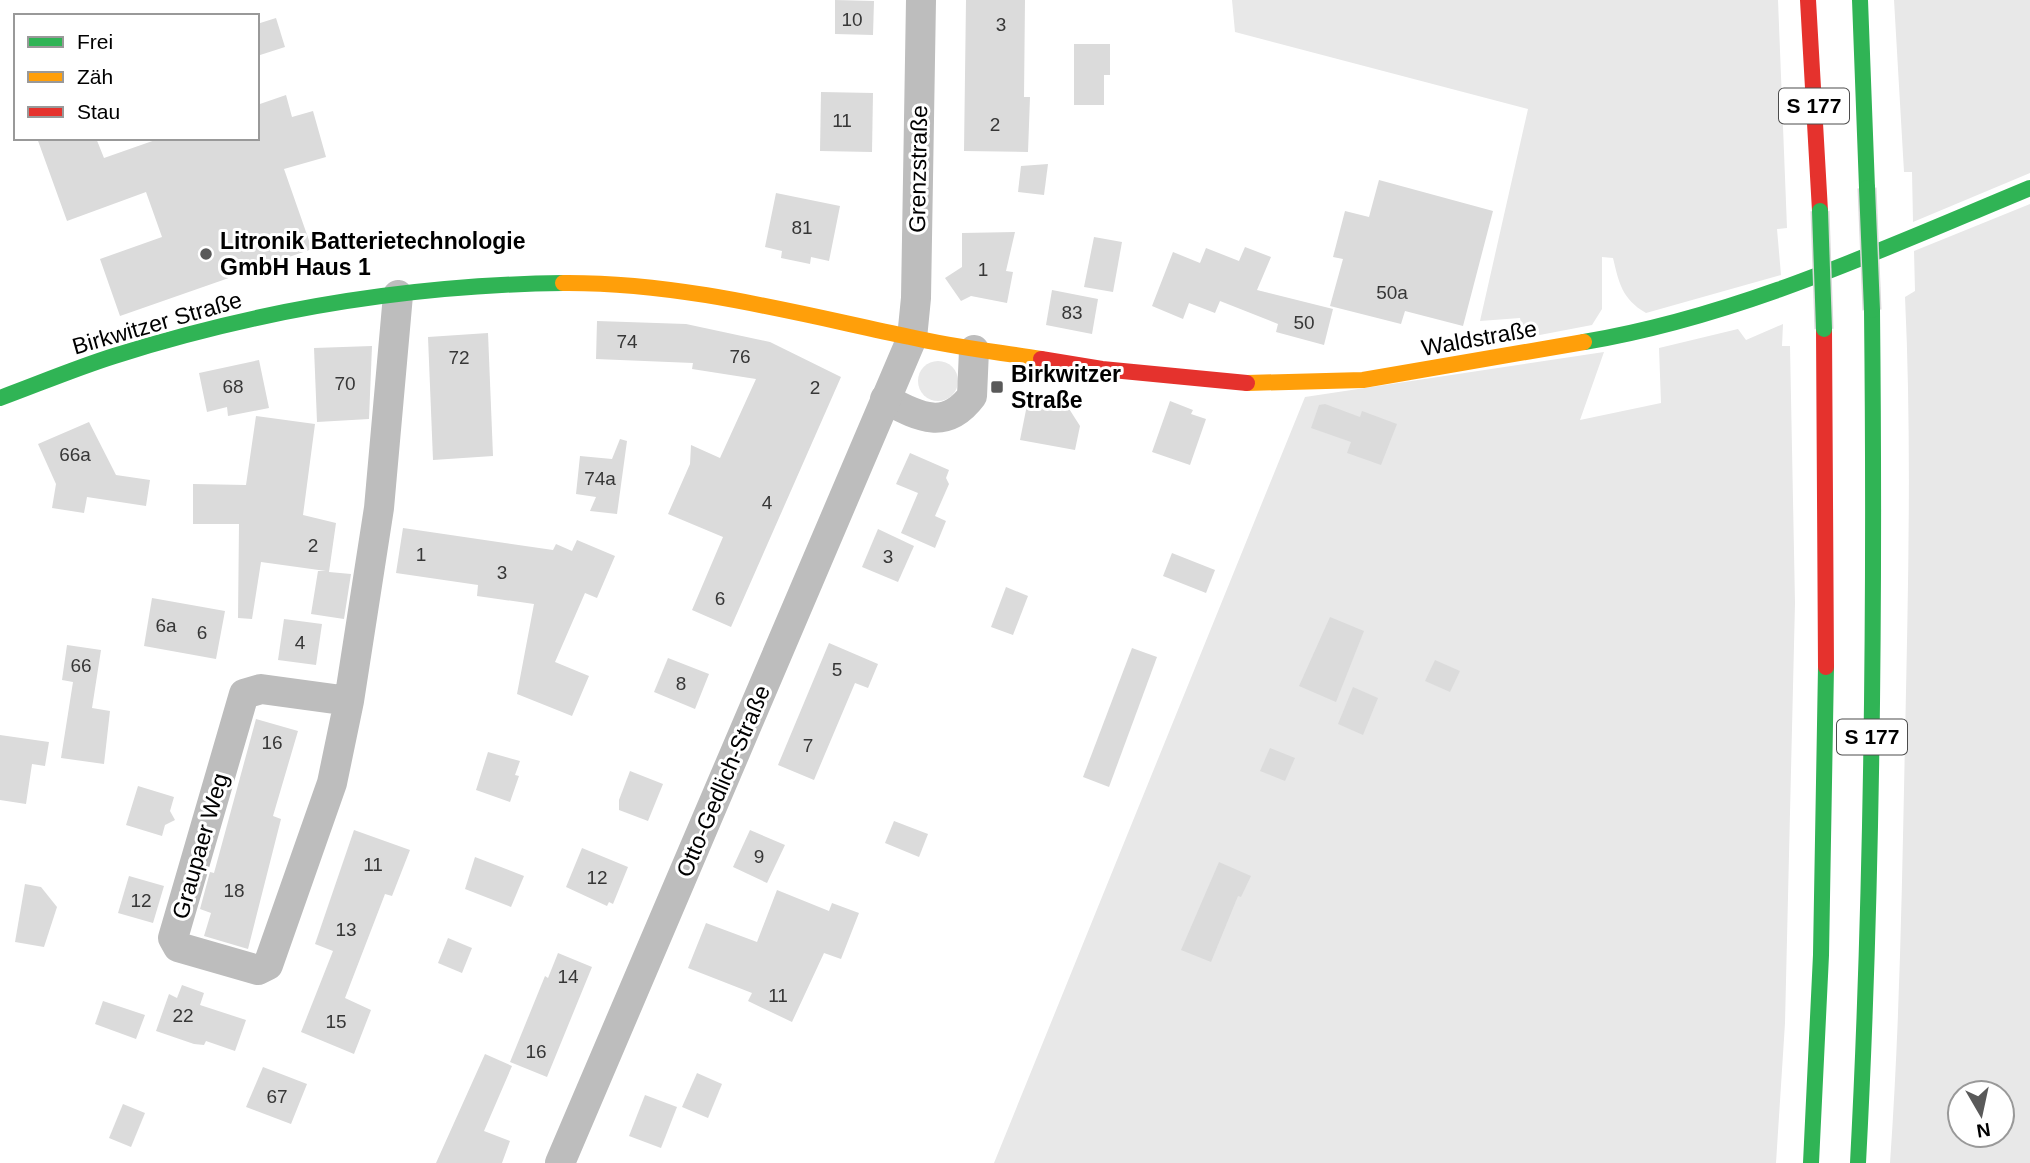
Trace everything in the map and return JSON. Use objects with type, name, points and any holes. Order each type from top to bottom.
[{"type":"main road","name":"S 177","points":[[1808,0],[1824,330],[1827,604],[1819,1043],[1811,1163]]},
{"type":"main road","name":"S 177","points":[[1858,1163],[1866,1042],[1875,616],[1872,310],[1860,0]]},
{"type":"main road","name":"Waldstraße","points":[[912,338],[1102,369],[1240,383],[1303,384],[1363,380],[1609,338],[1717,311],[1818,275],[2030,188]]},
{"type":"main road","name":"Birkwitzer Straße","points":[[0,398],[114,356],[258,317],[398,295],[499,284],[568,283],[671,289],[805,313],[912,338]]},
{"type":"street","name":"Grenzstraße","points":[[912,338],[916,298],[921,0]]},
{"type":"street","name":"Graupaer Weg","points":[[349,701],[261,689],[244,694],[173,938],[178,947],[258,970],[268,965],[332,783],[349,701],[379,508],[398,295]]},
{"type":"street","name":"Otto-Gedlich-Straße","points":[[560,1163],[912,338]]},
{"type":"street","points":[[886,399],[918,416],[944,417],[952,414],[972,396],[974,349]]},
{"type":"shaded area","points":[[1232,0],[1778,0],[1787,228],[1777,229],[1781,275],[1646,313],[1627,296],[1613,258],[1602,257],[1602,309],[1592,325],[1524,338],[1520,318],[1480,321],[1528,109],[1235,32]]},
{"type":"shaded area","points":[[1894,0],[2030,0],[2030,173],[1913,222],[1912,172],[1904,172]]},
{"type":"shaded area","points":[[2030,204],[2030,1163],[1890,1163],[1900,952],[1907,630],[1909,463],[1905,297],[1915,291],[1914,251]]},
{"type":"shaded area","points":[[1783,324],[1782,346],[1790,346],[1795,603],[1785,1023],[1776,1163],[994,1163],[1305,397],[1604,352],[1580,420],[1661,403],[1659,348],[1738,329],[1746,340]]},
{"type":"shaded area","points":[[938,361],[952,367],[958,381],[952,395],[938,401],[924,395],[918,381],[924,367]]},
{"type":"building","points":[[835,0],[874,1],[873,35],[835,34]]},
{"type":"building","points":[[966,0],[1025,0],[1024,97],[1030,97],[1028,152],[964,151]]},
{"type":"building","points":[[276,18],[285,47],[259,55],[259,23]]},
{"type":"building","points":[[1074,44],[1110,44],[1110,75],[1104,75],[1104,105],[1074,105]]},
{"type":"building","points":[[821,92],[873,93],[872,152],[820,151]]},
{"type":"building","points":[[286,95],[292,117],[313,111],[326,157],[284,169],[312,249],[120,316],[100,259],[162,237],[146,192],[67,221],[38,140],[97,140],[104,158],[155,140],[259,140],[259,104]]},
{"type":"building","points":[[1048,164],[1044,195],[1018,192],[1021,166]]},
{"type":"building","points":[[1379,180],[1493,211],[1463,326],[1405,311],[1401,324],[1330,306],[1343,259],[1333,257],[1345,211],[1369,217]]},
{"type":"building","points":[[776,193],[840,206],[829,261],[811,257],[810,264],[781,258],[782,251],[765,247]]},
{"type":"building","points":[[1015,232],[1006,271],[1013,272],[1007,303],[971,296],[961,301],[945,278],[962,267],[962,233]]},
{"type":"building","points":[[1094,237],[1122,242],[1113,292],[1084,287]]},
{"type":"building","points":[[1245,247],[1271,257],[1257,290],[1333,309],[1324,345],[1276,332],[1278,324],[1220,301],[1215,313],[1189,303],[1183,319],[1152,306],[1173,252],[1200,263],[1206,248],[1239,261]]},
{"type":"building","points":[[1052,290],[1098,299],[1092,334],[1046,325]]},
{"type":"building","points":[[597,321],[686,324],[770,342],[841,377],[731,627],[692,610],[723,537],[668,514],[690,464],[691,445],[720,458],[756,379],[692,369],[693,363],[596,359]]},
{"type":"building","points":[[488,333],[493,456],[433,460],[428,337]]},
{"type":"building","points":[[372,346],[369,419],[317,422],[314,348]]},
{"type":"building","points":[[259,360],[269,408],[228,416],[227,407],[207,412],[199,373]]},
{"type":"building","points":[[1170,401],[1193,410],[1191,414],[1206,419],[1190,465],[1152,452]]},
{"type":"building","points":[[1066,404],[1080,426],[1075,450],[1020,440],[1027,405],[1058,411]]},
{"type":"building","points":[[1325,404],[1360,417],[1362,411],[1397,424],[1381,465],[1347,453],[1351,442],[1311,428],[1319,405]]},
{"type":"building","points":[[256,416],[315,424],[303,515],[336,523],[329,572],[351,574],[344,619],[311,614],[318,571],[326,571],[261,562],[252,619],[238,618],[239,524],[193,524],[193,484],[246,485]]},
{"type":"building","points":[[89,422],[116,475],[150,480],[146,506],[87,497],[84,513],[52,508],[56,484],[38,444]]},
{"type":"building","points":[[620,439],[627,441],[617,514],[590,511],[596,497],[576,494],[580,456],[612,459]]},
{"type":"building","points":[[910,453],[949,470],[946,478],[949,484],[935,516],[946,521],[935,548],[901,533],[918,493],[896,484]]},
{"type":"building","points":[[403,528],[553,550],[556,544],[572,551],[577,540],[615,556],[597,598],[585,593],[555,662],[589,676],[572,716],[517,694],[534,604],[477,596],[478,585],[396,573]]},
{"type":"building","points":[[878,529],[914,546],[898,582],[862,567]]},
{"type":"building","points":[[1172,553],[1215,570],[1206,593],[1163,576]]},
{"type":"building","points":[[1006,587],[1028,596],[1013,635],[991,627]]},
{"type":"building","points":[[152,598],[225,611],[216,659],[144,646]]},
{"type":"building","points":[[1330,617],[1364,631],[1336,702],[1299,686]]},
{"type":"building","points":[[284,619],[322,624],[316,665],[278,660]]},
{"type":"building","points":[[829,643],[878,664],[868,688],[855,683],[814,780],[778,765]]},
{"type":"building","points":[[67,645],[101,650],[92,708],[110,711],[104,764],[61,758],[73,682],[62,680]]},
{"type":"building","points":[[1132,648],[1157,657],[1109,787],[1083,777]]},
{"type":"building","points":[[668,658],[709,674],[695,709],[654,692]]},
{"type":"building","points":[[1435,660],[1460,671],[1450,692],[1425,681]]},
{"type":"building","points":[[1353,687],[1378,698],[1363,735],[1338,724]]},
{"type":"building","points":[[256,719],[298,731],[273,816],[281,819],[248,949],[204,936],[211,913],[200,909],[210,872],[214,873]]},
{"type":"building","points":[[0,735],[49,742],[45,766],[32,764],[26,804],[0,800]]},
{"type":"building","points":[[1270,748],[1295,758],[1285,781],[1260,771]]},
{"type":"building","points":[[488,752],[520,761],[515,775],[519,776],[510,802],[476,790]]},
{"type":"building","points":[[630,771],[663,784],[648,821],[619,810],[619,800]]},
{"type":"building","points":[[138,786],[174,797],[170,811],[175,820],[165,825],[162,836],[126,825]]},
{"type":"building","points":[[894,821],[928,834],[919,857],[885,843]]},
{"type":"building","points":[[354,830],[410,850],[392,896],[385,894],[345,998],[371,1010],[354,1054],[301,1032],[333,951],[315,944]]},
{"type":"building","points":[[750,830],[785,845],[767,883],[733,867]]},
{"type":"building","points":[[582,848],[628,867],[613,904],[609,902],[607,906],[566,887]]},
{"type":"building","points":[[475,857],[524,876],[511,907],[465,889]]},
{"type":"building","points":[[1219,862],[1251,876],[1241,897],[1238,896],[1211,962],[1181,950]]},
{"type":"building","points":[[129,876],[164,886],[153,923],[118,913]]},
{"type":"building","points":[[25,884],[41,887],[57,907],[44,947],[15,942]]},
{"type":"building","points":[[777,890],[829,911],[832,903],[859,913],[841,959],[824,953],[792,1022],[748,1001],[752,993],[688,968],[706,923],[757,942]]},
{"type":"building","points":[[448,938],[472,948],[462,973],[438,963]]},
{"type":"building","points":[[558,953],[592,967],[547,1077],[510,1062],[545,976],[548,978]]},
{"type":"building","points":[[182,985],[204,993],[200,1005],[246,1020],[235,1051],[206,1041],[204,1045],[194,1044],[156,1031],[169,994],[177,998]]},
{"type":"building","points":[[103,1001],[145,1015],[136,1039],[95,1024]]},
{"type":"building","points":[[485,1054],[512,1066],[484,1131],[510,1141],[502,1163],[436,1163]]},
{"type":"building","points":[[263,1067],[307,1084],[291,1124],[246,1107]]},
{"type":"building","points":[[697,1073],[722,1084],[708,1118],[682,1107]]},
{"type":"building","points":[[645,1095],[677,1107],[661,1148],[629,1136]]},
{"type":"building","points":[[123,1104],[145,1113],[131,1147],[109,1138]]},
{"type":"traffic: fast","points":[[1860,0],[1867,188]]},
{"type":"traffic: fast","points":[[1867,188],[1872,310]]},
{"type":"traffic: fast","points":[[1584,342],[1642,330],[1755,298],[1811,278],[2030,188]]},
{"type":"traffic: fast","points":[[1820,211],[1824,329]]},
{"type":"traffic: fast","points":[[0,398],[114,356],[224,325],[280,313],[393,295],[563,283]]},
{"type":"traffic: fast","points":[[1858,1163],[1872,737],[1872,310]]},
{"type":"traffic: fast","points":[[1811,1163],[1821,955],[1826,667]]},
{"type":"traffic: slow","points":[[563,283],[607,284],[694,293],[943,344],[1041,359]]},
{"type":"traffic: slow","points":[[1247,383],[1363,380],[1584,342]]},
{"type":"traffic: jam","points":[[1808,0],[1820,211]]},
{"type":"traffic: jam","points":[[1824,329],[1826,667]]},
{"type":"traffic: jam","points":[[1041,359],[1102,369],[1247,383]]},
{"type":"place","name":"Litronik Batterietechnologie GmbH Haus 1","points":[[206,254]]},
{"type":"place","name":"Birkwitzer Straße","points":[[997,387]]}]
